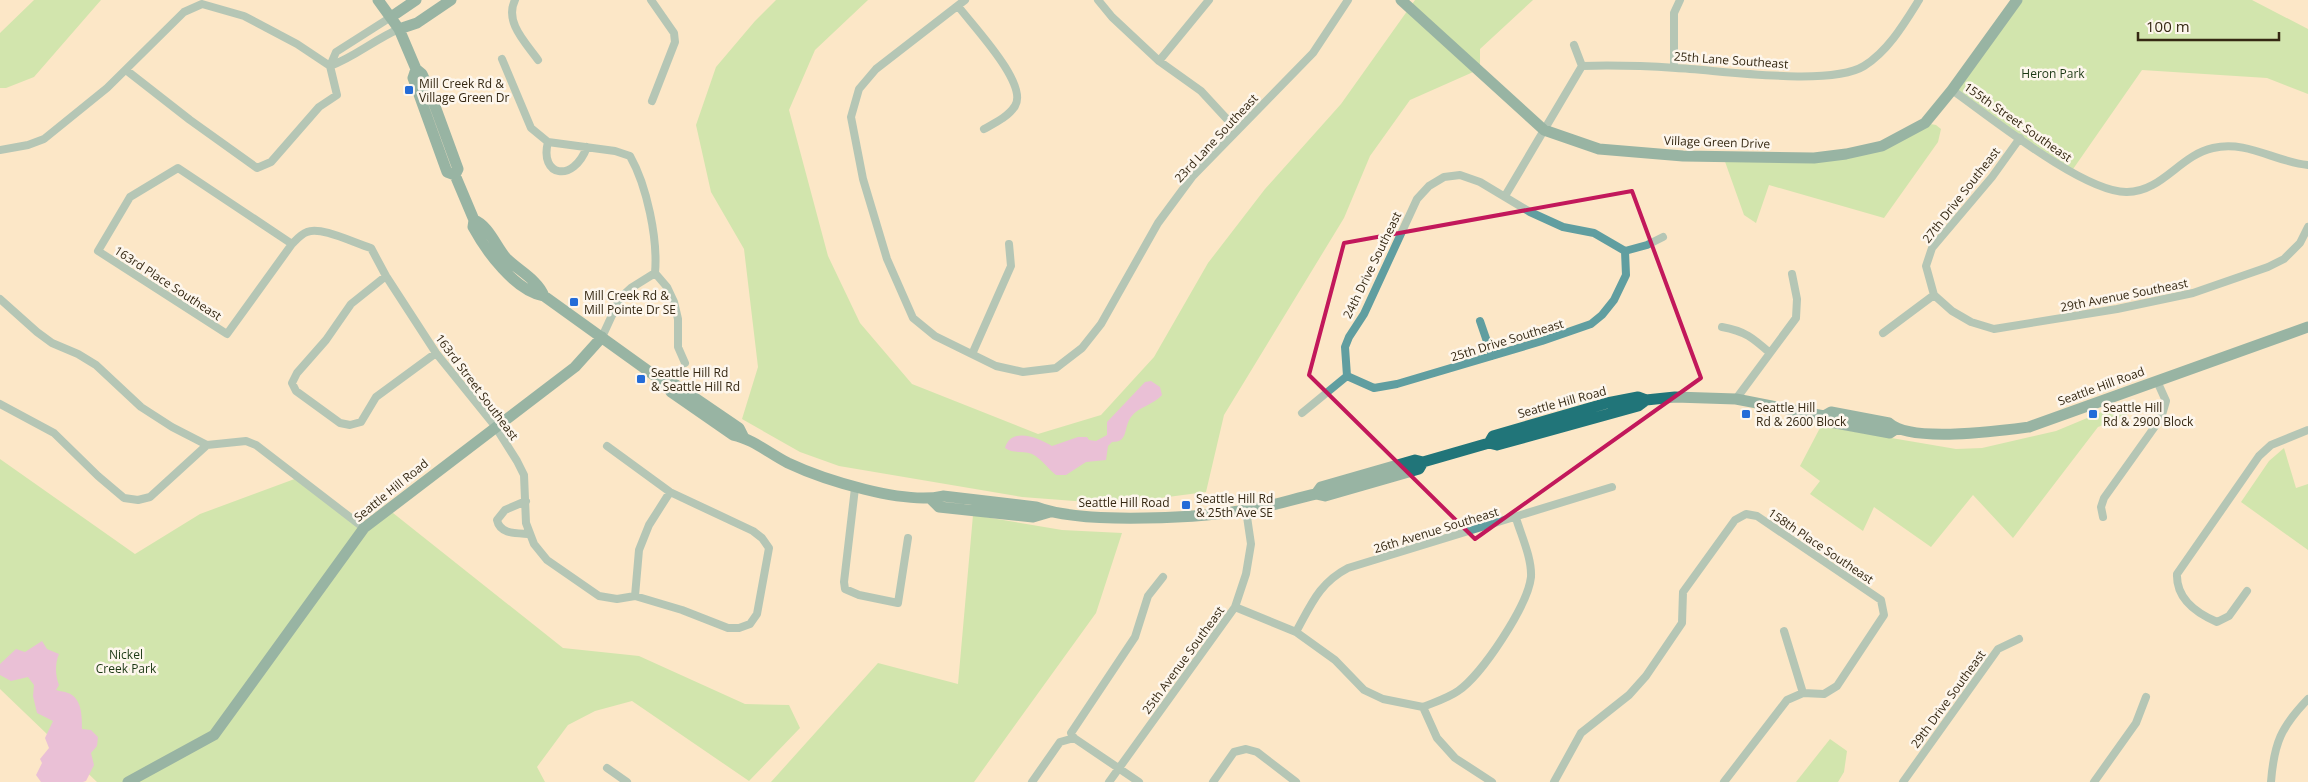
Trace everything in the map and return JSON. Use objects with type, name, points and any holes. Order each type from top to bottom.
[{"type":"main road","points":[[378,0],[399,29],[416,69],[422,74],[458,169],[455,175],[474,220],[481,222],[506,258],[540,286],[544,296],[602,337]]},
{"type":"main road","points":[[391,17],[416,0]]},
{"type":"main road","points":[[399,29],[417,23],[451,0]]},
{"type":"main road","name":"Village Green Drive","points":[[1401,0],[1544,130],[1599,149],[1683,156],[1814,158],[1846,154],[1882,146],[1924,123],[1952,90],[2017,0]]},
{"type":"main road","name":"Seattle Hill Road","points":[[128,782],[214,735],[364,528],[495,426],[575,367],[602,337],[665,383],[676,385],[739,428],[744,438],[788,463],[855,488],[931,499],[952,497],[1036,507],[1050,512],[1081,517],[1158,517],[1246,510],[1316,494],[1321,488],[1415,460],[1423,462],[1489,443],[1497,446],[1638,406],[1646,400],[1675,397],[1736,399],[1824,416],[1831,412],[1889,423],[1896,429],[1946,434],[1982,433],[2029,427],[2308,327]]},
{"type":"street","points":[[515,0],[511,12],[513,24],[538,60]]},
{"type":"street","points":[[651,0],[674,33],[675,42],[652,101]]},
{"type":"street","points":[[965,0],[876,69],[859,89],[851,117],[863,179],[884,250],[913,318],[935,336],[973,352],[1011,266],[1008,244]]},
{"type":"street","points":[[1098,0],[1112,17],[1159,61],[1202,91],[1237,130]]},
{"type":"street","points":[[1159,61],[1209,0]]},
{"type":"street","name":"23rd Lane Southeast","points":[[973,352],[996,366],[1023,372],[1056,368],[1082,348],[1101,324],[1158,223],[1192,177],[1313,53],[1348,0]]},
{"type":"street","points":[[1674,68],[1674,13],[1680,0]]},
{"type":"street","name":"25th Lane Southeast","points":[[1582,66],[1674,68],[1820,78],[1847,73],[1864,66],[1898,34],[1919,0]]},
{"type":"street","points":[[0,150],[28,145],[44,139],[77,114],[126,70],[184,12],[202,4],[244,16],[297,44],[330,66]]},
{"type":"street","points":[[958,6],[1008,71],[1017,89],[1016,105],[1003,119],[984,129]]},
{"type":"street","points":[[126,70],[190,120],[257,168],[272,162],[320,107],[337,95],[330,66],[336,52],[391,17]]},
{"type":"street","points":[[330,66],[344,61],[383,36],[399,29]]},
{"type":"street","points":[[1574,45],[1582,66],[1505,196],[1530,212],[1554,223],[1594,233],[1624,251],[1647,245],[1663,237]]},
{"type":"street","points":[[502,59],[531,128],[548,142],[630,156],[639,172],[657,256],[655,273],[667,287],[674,302],[678,319],[678,347],[685,363]]},
{"type":"street","name":"155th Street Southeast","points":[[1952,90],[2071,172],[2103,186],[2127,192],[2153,186],[2193,155],[2212,148],[2235,146],[2256,150],[2291,164],[2308,166]]},
{"type":"street","name":"27th Drive Southeast","points":[[1934,294],[1926,266],[1932,248],[1992,177],[2020,138]]},
{"type":"street","points":[[548,142],[546,151],[549,164],[555,170],[571,171],[576,167],[587,148]]},
{"type":"street","name":"163rd Place Southeast","points":[[178,168],[292,244],[227,334],[98,251],[130,197],[178,168]]},
{"type":"street","name":"24th Drive Southeast","points":[[1348,376],[1345,347],[1349,337],[1364,314],[1416,199],[1429,186],[1444,177],[1460,175],[1480,182],[1505,196]]},
{"type":"street","name":"29th Avenue Southeast","points":[[1934,294],[1952,310],[1971,322],[1994,329],[2117,309],[2193,293],[2268,268],[2284,258],[2300,243],[2308,227]]},
{"type":"street","name":"163rd Street Southeast","points":[[292,244],[306,232],[321,230],[371,248],[386,276],[436,352],[495,426],[524,475],[526,522],[534,544],[547,560],[599,596],[617,599],[635,596],[682,610],[728,628],[740,628],[750,624],[756,614],[769,548],[762,538],[752,531],[670,492]]},
{"type":"street","name":"25th Drive Southeast","points":[[1348,376],[1374,388],[1397,384],[1575,331],[1591,324],[1602,315],[1614,300],[1626,276],[1624,251]]},
{"type":"street","points":[[602,337],[620,298],[630,288],[655,273]]},
{"type":"street","points":[[1736,399],[1796,318],[1797,298],[1792,274]]},
{"type":"street","points":[[386,276],[351,304],[326,340],[297,373],[292,383],[296,391],[340,423],[350,425],[361,422],[376,397],[436,352]]},
{"type":"street","points":[[1883,332],[1934,294]]},
{"type":"street","points":[[0,299],[52,343],[78,354],[96,365],[141,406],[207,446]]},
{"type":"street","points":[[1480,321],[1492,356]]},
{"type":"street","points":[[1722,327],[1740,330],[1752,337],[1770,353]]},
{"type":"street","points":[[1302,413],[1348,376]]},
{"type":"street","points":[[2103,517],[2101,507],[2104,498],[2161,418],[2166,401],[2158,381]]},
{"type":"street","points":[[0,404],[54,433],[98,476],[124,498],[138,500],[150,497],[207,446],[246,441],[256,445],[364,528]]},
{"type":"street","points":[[2247,591],[2229,616],[2217,622],[2200,615],[2182,596],[2176,584],[2177,574],[2259,456],[2271,445],[2308,430]]},
{"type":"street","points":[[607,446],[670,492],[649,525],[639,550],[635,596]]},
{"type":"street","name":"26th Avenue Southeast","points":[[1296,632],[1321,587],[1334,575],[1348,568],[1612,487]]},
{"type":"street","points":[[855,488],[844,582],[845,589],[859,595],[898,603],[908,538]]},
{"type":"street","points":[[526,501],[505,510],[497,520],[501,528],[507,531],[530,534]]},
{"type":"street","name":"25th Avenue Southeast","points":[[1109,782],[1235,607],[1246,574],[1251,544],[1246,510]]},
{"type":"street","name":"158th Place Southeast","points":[[1554,782],[1581,733],[1629,695],[1646,676],[1682,623],[1683,592],[1735,520],[1746,514],[1757,516],[1881,600],[1884,615],[1879,626],[1837,686],[1824,694],[1804,693]]},
{"type":"street","points":[[1235,607],[1296,632],[1335,660],[1364,690],[1383,699],[1424,707],[1457,692],[1477,676],[1525,597],[1531,576],[1528,558],[1516,518]]},
{"type":"street","points":[[1032,782],[1060,742],[1072,735],[1136,637],[1148,596],[1164,577]]},
{"type":"street","points":[[1724,782],[1780,707],[1787,700],[1804,693],[1784,631]]},
{"type":"street","name":"29th Drive Southeast","points":[[1903,782],[1998,649],[2019,639]]},
{"type":"street","points":[[2094,782],[2136,722],[2146,697]]},
{"type":"street","points":[[2271,782],[2273,754],[2294,714],[2308,699]]},
{"type":"street","points":[[1424,707],[1437,738],[1443,745],[1455,758],[1492,782]]},
{"type":"street","points":[[1072,735],[1139,782]]},
{"type":"street","points":[[1213,782],[1234,752],[1246,749],[1257,752],[1296,782]]},
{"type":"street","points":[[607,768],[627,782]]},
{"type":"highlighted area","points":[[1632,191],[1701,378],[1475,539],[1309,375],[1344,243]]},
{"type":"green space","points":[[34,0],[101,0],[34,77],[6,88],[0,88],[0,33]]},
{"type":"green space","points":[[776,0],[868,0],[815,50],[789,110],[828,256],[860,323],[912,384],[1038,434],[1101,415],[1154,357],[1208,263],[1265,189],[1341,104],[1415,0],[1533,0],[1480,49],[1480,69],[1410,100],[1370,156],[1344,218],[1224,415],[1206,492],[1114,504],[1022,497],[839,466],[800,452],[742,419],[758,367],[744,249],[711,192],[696,125],[716,67],[755,21]]},
{"type":"green space","name":"Heron Park","points":[[2017,0],[2252,0],[2308,29],[2308,94],[2267,78],[2142,70],[2071,172],[1952,90]]},
{"type":"green space","points":[[1925,123],[1936,125],[1941,129],[1938,142],[1884,218],[1769,185],[1756,223],[1744,215],[1723,156],[1814,158],[1882,146]]},
{"type":"green space","points":[[2128,401],[2127,416],[2098,427],[2013,538],[1973,495],[1931,547],[1874,507],[1863,531],[1810,494],[1820,481],[1800,466],[1821,426],[1956,449],[1982,448],[2056,431]]},
{"type":"green space","points":[[2284,448],[2296,488],[2308,484],[2308,550],[2241,502],[2269,461]]},
{"type":"green space","name":"Nickel Creek Park","points":[[0,459],[135,554],[200,514],[300,477],[363,528],[388,509],[563,648],[639,656],[745,704],[789,705],[800,728],[749,781],[632,701],[595,711],[568,725],[537,767],[545,782],[97,782],[0,689]]},
{"type":"green space","points":[[973,515],[1062,530],[1122,533],[1096,613],[974,782],[771,782],[878,663],[958,684]]},
{"type":"green space","points":[[1830,739],[1847,751],[1844,772],[1838,782],[1796,782]]},
{"type":"shaded area","points":[[1151,381],[1160,387],[1162,395],[1131,417],[1121,440],[1112,442],[1108,446],[1106,460],[1086,462],[1066,475],[1056,475],[1039,458],[1032,454],[1011,451],[1005,448],[1008,441],[1013,437],[1019,436],[1033,437],[1052,446],[1078,437],[1087,437],[1089,440],[1096,441],[1107,435],[1107,422],[1145,382]]},
{"type":"shaded area","points":[[42,641],[47,649],[59,654],[56,669],[59,685],[56,690],[73,695],[79,703],[82,729],[91,730],[98,737],[97,746],[91,753],[94,765],[86,781],[83,782],[41,782],[36,775],[42,763],[40,759],[49,748],[45,738],[53,721],[37,713],[33,696],[34,685],[28,677],[11,681],[0,675],[0,664],[16,649],[25,652]]},
{"type":"place","name":"Mill Creek Rd & Village Green Dr","points":[[409,90]]},
{"type":"place","name":"Mill Creek Rd & Mill Pointe Dr SE","points":[[574,302]]},
{"type":"place","name":"Seattle Hill Rd & Seattle Hill Rd","points":[[641,379]]},
{"type":"place","name":"Seattle Hill Rd & 2600 Block","points":[[1746,414]]},
{"type":"place","name":"Seattle Hill Rd & 2900 Block","points":[[2093,414]]},
{"type":"place","name":"Seattle Hill Rd & 25th Ave SE","points":[[1186,505]]}]
